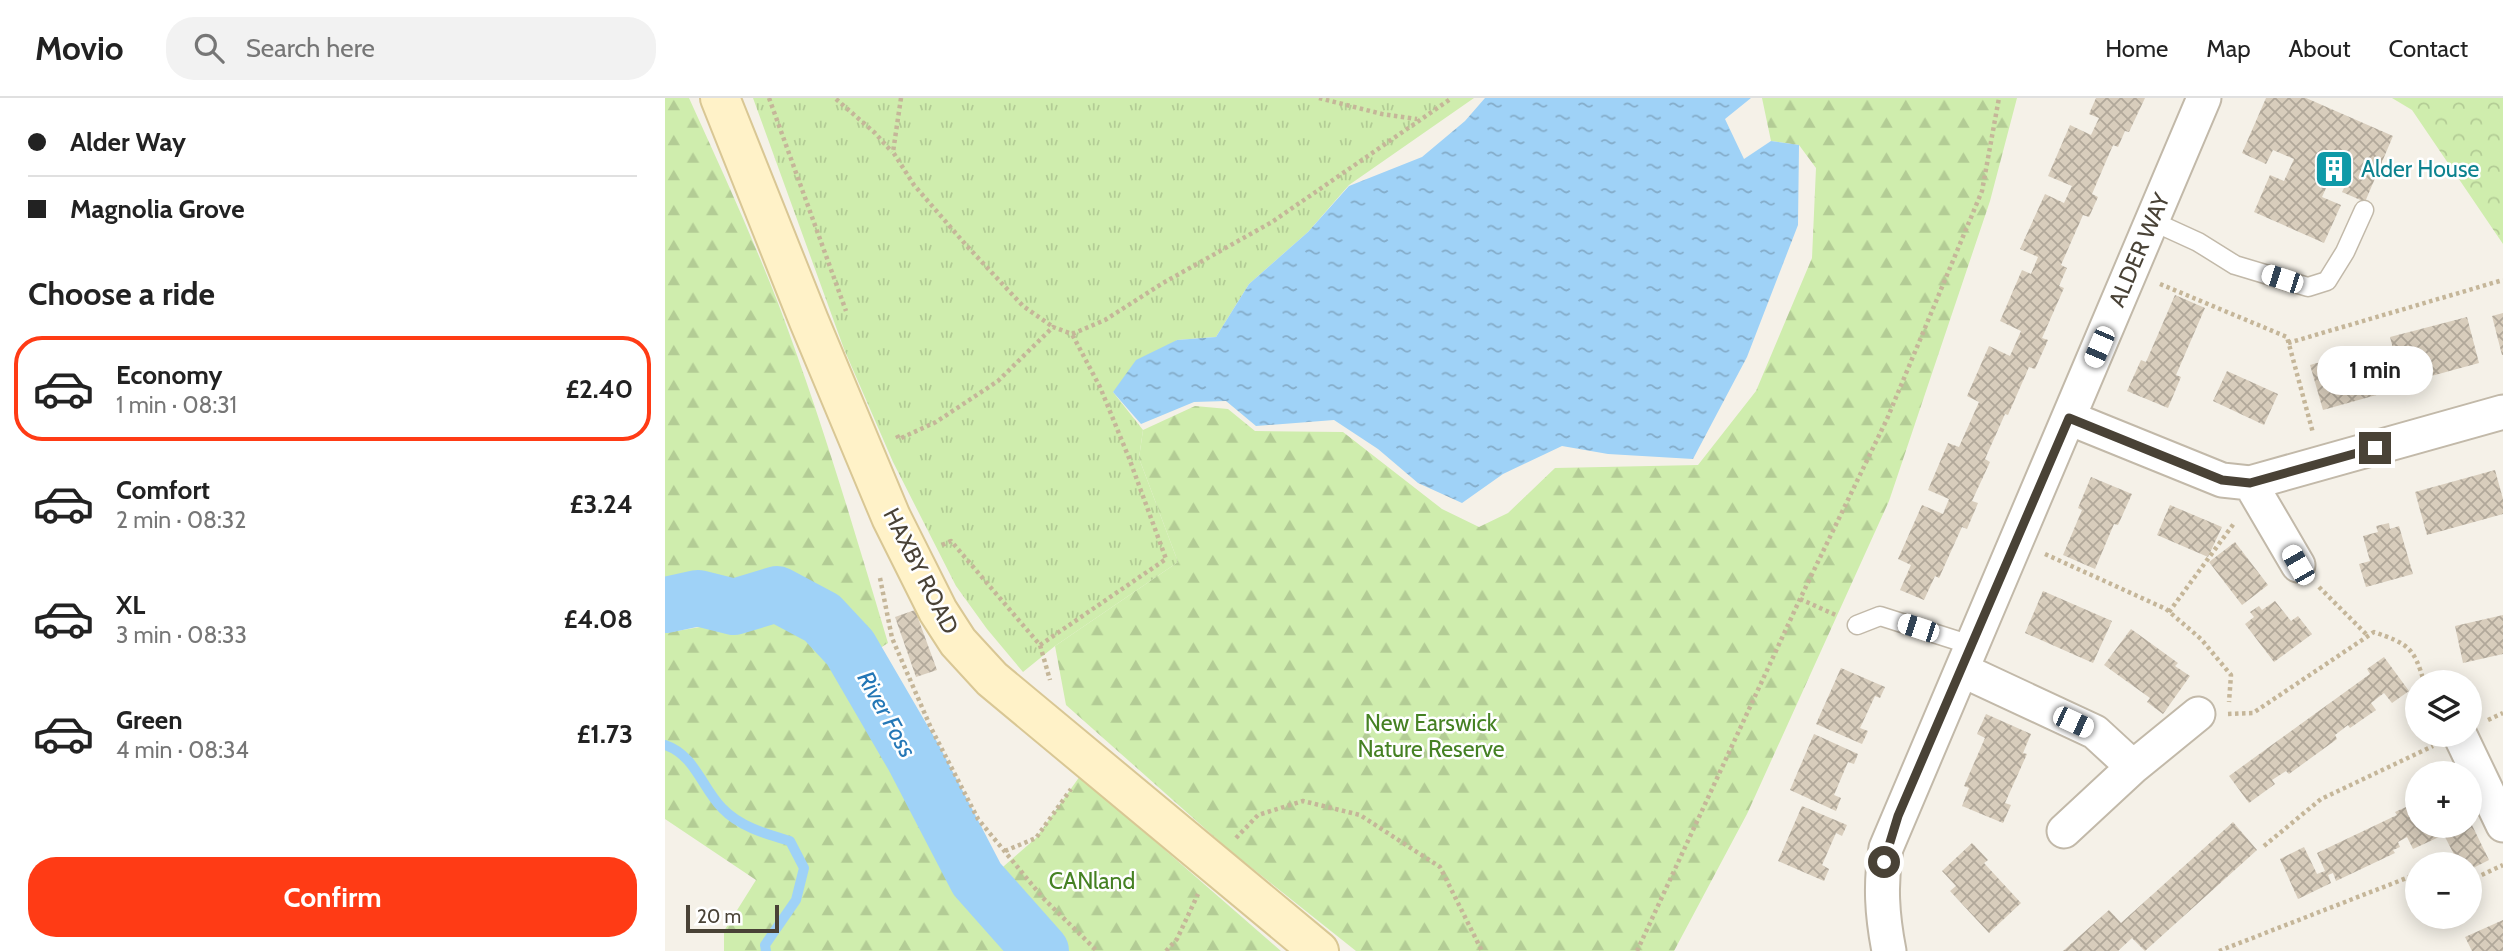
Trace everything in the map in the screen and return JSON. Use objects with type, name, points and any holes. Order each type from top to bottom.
[{"type":"street","name":"HAXBY ROAD","points":[[720,98],[845,407],[895,564],[938,611],[958,642],[992,679],[1319,951]]},
{"type":"street","name":"ALDER WAY","points":[[1889,951],[1881,876],[1886,848],[2204,98]]},
{"type":"street","points":[[2069,418],[2222,480],[2255,490],[2321,463],[2503,412]]},
{"type":"street","points":[[2255,490],[2298,565]]},
{"type":"street","points":[[1966,658],[2095,732],[2133,767]]},
{"type":"street","points":[[2064,831],[2133,767],[2213,714]]},
{"type":"street","points":[[2457,747],[2503,825]]},
{"type":"lane","points":[[2152,221],[2198,242],[2235,265],[2308,287],[2326,281],[2345,252],[2364,210]]},
{"type":"lane","points":[[1857,625],[1880,616],[1966,658]]},
{"type":"path","points":[[769,98],[846,312]]},
{"type":"path","points":[[835,98],[893,152],[914,185],[965,245],[1023,306],[1053,327],[1072,334],[1100,387],[1129,458],[1165,559],[1040,645]]},
{"type":"path","points":[[893,152],[901,98]]},
{"type":"path","points":[[1319,98],[1382,114],[1419,119]]},
{"type":"path","points":[[1072,334],[1105,320],[1163,283],[1272,222],[1452,98]]},
{"type":"path","points":[[1637,951],[1800,599],[1887,419],[1982,191],[1999,98]]},
{"type":"path","points":[[2131,271],[2287,337],[2321,463]]},
{"type":"path","points":[[2288,343],[2503,280]]},
{"type":"path","points":[[893,430],[899,439],[936,422],[998,381],[1053,327]]},
{"type":"path","points":[[2169,612],[2237,520],[2255,490]]},
{"type":"path","points":[[2015,540],[2169,612],[2201,639],[2231,675],[2213,714],[2253,713],[2374,632],[2404,643],[2420,670]]},
{"type":"path","points":[[1045,722],[1052,685],[1040,645],[951,541],[895,564],[892,638],[931,728],[978,819],[1042,898],[1097,951]]},
{"type":"path","points":[[2298,565],[2368,636]]},
{"type":"path","points":[[1800,599],[1857,625]]},
{"type":"path","points":[[2264,846],[2321,799],[2433,747]]},
{"type":"path","points":[[1005,851],[1036,838],[1091,761]]},
{"type":"path","points":[[1166,951],[1177,939],[1213,862],[1258,815],[1303,801],[1360,815],[1440,867],[1482,951]]},
{"type":"path","points":[[2482,875],[2503,865]]},
{"type":"path","points":[[2219,951],[2405,879]]},
{"type":"green space","points":[[665,98],[689,98],[778,303],[822,429],[888,643],[874,652],[841,616],[793,587],[665,594]]},
{"type":"green space","points":[[753,98],[1474,98],[1349,185],[1308,232],[1249,284],[1216,337],[1177,340],[1113,392],[1143,430],[1139,458],[1178,562],[1055,646],[1023,672],[956,586],[893,462],[844,349]]},
{"type":"green space","name":"New Earswick Nature Reserve","points":[[1762,98],[2017,98],[1990,201],[1889,501],[1747,814],[1674,951],[1356,951],[1228,849],[1066,705],[1055,646],[1178,562],[1139,458],[1143,430],[1195,406],[1228,409],[1255,431],[1343,432],[1442,509],[1479,527],[1508,513],[1555,468],[1698,465],[1756,391],[1812,258],[1816,168],[1799,145],[1771,141]]},
{"type":"green space","points":[[2392,98],[2503,98],[2503,244],[2412,110]]},
{"type":"green space","points":[[774,603],[811,622],[839,650],[901,764],[931,832],[967,894],[1008,951],[724,951],[724,931],[756,880],[665,819],[665,633],[741,620]]},
{"type":"green space","name":"CANland","points":[[1080,776],[1281,951],[1058,951],[988,880],[1036,838]]},
{"type":"water","points":[[1485,98],[1751,98],[1725,119],[1744,159],[1771,141],[1799,145],[1798,225],[1747,357],[1693,459],[1608,454],[1562,446],[1503,474],[1462,503],[1418,483],[1378,449],[1334,420],[1256,426],[1226,401],[1194,402],[1141,424],[1113,392],[1136,360],[1177,340],[1216,337],[1249,284],[1308,232],[1349,186],[1422,157],[1465,121]]},
{"type":"building","points":[[2096,98],[2145,98],[2129,132],[2125,131],[2118,147],[2113,145],[2092,194],[2098,197],[2089,217],[2083,215],[2061,265],[2067,268],[2059,286],[2064,288],[2042,338],[2048,340],[2035,369],[2029,367],[1985,459],[1990,462],[1972,501],[1978,503],[1967,529],[1962,527],[1939,578],[1935,576],[1924,600],[1900,590],[1911,565],[1898,559],[1922,505],[1943,514],[1949,499],[1928,490],[1948,443],[1959,447],[1979,402],[1967,396],[1989,346],[2010,356],[2021,331],[2000,321],[2022,270],[2031,274],[2038,257],[2020,249],[2045,194],[2064,203],[2072,186],[2048,176],[2070,125],[2091,135],[2099,118],[2089,114]]},
{"type":"building","name":"Alder House","points":[[2266,98],[2306,98],[2393,136],[2365,202],[2342,192],[2347,182],[2332,175],[2322,197],[2341,205],[2324,243],[2254,212],[2270,175],[2284,181],[2294,159],[2273,150],[2266,164],[2242,153]]},
{"type":"building","points":[[2175,295],[2205,308],[2176,375],[2181,377],[2168,408],[2127,391],[2141,360],[2146,362]]},
{"type":"building","points":[[2503,313],[2503,355],[2502,355],[2492,316]]},
{"type":"building","points":[[2467,317],[2479,363],[2402,384],[2390,337]]},
{"type":"building","points":[[2367,349],[2380,394],[2323,410],[2310,365]]},
{"type":"building","points":[[2227,371],[2278,394],[2264,425],[2213,401]]},
{"type":"building","points":[[2495,470],[2503,499],[2503,514],[2427,535],[2415,492]]},
{"type":"building","points":[[2091,477],[2132,494],[2118,525],[2114,524],[2095,569],[2063,555],[2082,510],[2078,508]]},
{"type":"building","points":[[2170,505],[2222,527],[2208,557],[2157,535]]},
{"type":"building","points":[[2389,523],[2390,529],[2399,526],[2413,574],[2366,587],[2359,564],[2370,561],[2363,536],[2378,532],[2376,526]]},
{"type":"building","points":[[2235,542],[2268,585],[2242,605],[2209,562]]},
{"type":"building","points":[[2043,591],[2112,621],[2093,663],[2025,633]]},
{"type":"building","points":[[2275,601],[2291,621],[2298,616],[2312,634],[2274,662],[2245,624],[2254,617],[2250,612],[2259,606],[2262,610]]},
{"type":"building","points":[[915,610],[937,670],[916,677],[895,617]]},
{"type":"building","points":[[2503,615],[2503,654],[2463,663],[2455,626]]},
{"type":"building","points":[[2131,629],[2178,663],[2175,666],[2190,676],[2163,714],[2147,702],[2150,698],[2104,665]]},
{"type":"building","points":[[2384,657],[2405,686],[2405,694],[2392,703],[2384,693],[2371,703],[2376,710],[2350,728],[2348,725],[2335,735],[2337,739],[2289,774],[2286,771],[2272,780],[2275,784],[2249,803],[2229,776],[2370,674],[2367,669]]},
{"type":"building","points":[[1841,668],[1885,687],[1880,698],[1875,696],[1860,728],[1868,731],[1862,744],[1816,724]]},
{"type":"building","points":[[1986,714],[2031,734],[2023,753],[2027,754],[2005,803],[2011,805],[2003,823],[1962,806],[1969,788],[1964,786],[1985,738],[1977,734]]},
{"type":"building","points":[[1814,734],[1858,754],[1854,764],[1848,762],[1834,795],[1841,798],[1836,811],[1790,790]]},
{"type":"building","points":[[1802,806],[1847,825],[1842,836],[1836,833],[1822,865],[1829,869],[1824,881],[1778,861]]},
{"type":"building","points":[[2405,807],[2405,838],[2398,842],[2400,847],[2393,850],[2395,853],[2336,881],[2333,873],[2328,875],[2331,883],[2298,899],[2280,859],[2304,847],[2317,874],[2325,871],[2317,853],[2397,815],[2395,812]]},
{"type":"building","points":[[2233,822],[2257,850],[2145,951],[2132,938],[2118,951],[2063,951],[2109,910],[2121,923]]},
{"type":"building","points":[[2408,838],[2437,838],[2413,849]]},
{"type":"building","points":[[2446,838],[2478,838],[2489,860],[2482,864],[2482,852],[2453,852]]},
{"type":"building","points":[[1972,843],[1988,860],[1984,863],[2021,903],[1989,933],[1950,891],[1956,886],[1942,871]]},
{"type":"building","points":[[2503,920],[2503,951],[2472,951],[2465,937]]},
{"type":"waterway","name":"River Foss","points":[[665,605],[698,598],[734,607],[777,594],[822,618],[850,648],[914,758],[977,879],[1041,951]]},
{"type":"waterway","points":[[665,745],[684,756],[729,815],[754,829],[790,841],[804,868],[796,900],[765,945],[766,951]]},
{"type":"place","name":"Alder House","points":[[2334,169]]},
{"type":"route","points":[[1884,862],[1886,848],[1898,816],[2069,418],[2222,480],[2250,483],[2375,448]]}]
